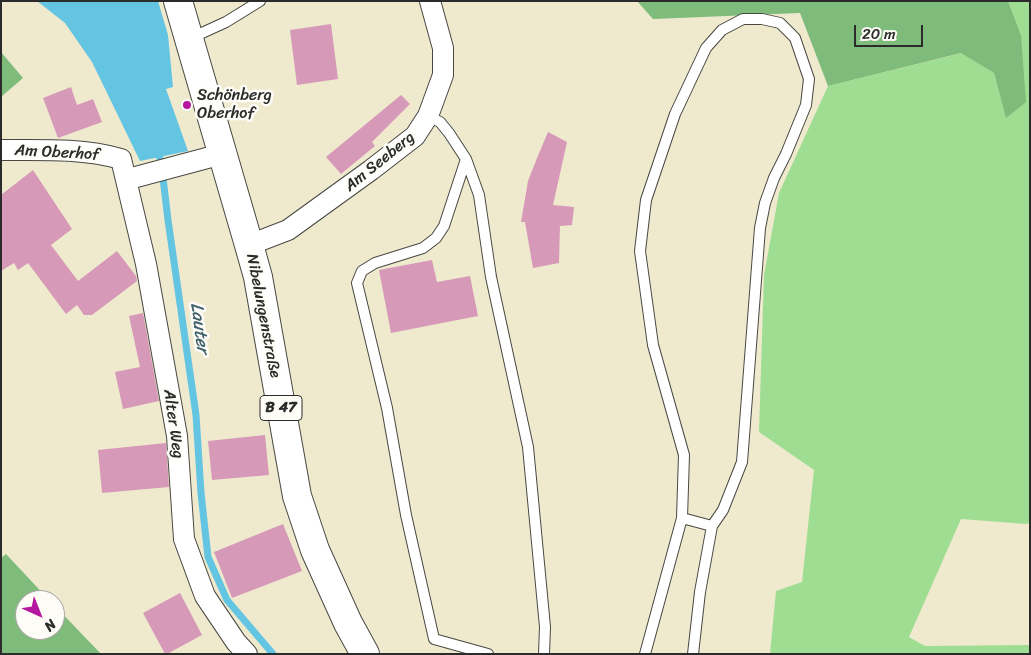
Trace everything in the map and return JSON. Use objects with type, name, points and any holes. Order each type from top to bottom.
[{"type":"main road","name":"Nibelungenstraße","points":[[178,1],[258,278],[297,496],[315,550],[348,623],[365,654]]},
{"type":"street","name":"Am Seeberg","points":[[249,245],[288,230],[415,136],[428,116],[443,75],[443,48],[430,1]]},
{"type":"street","name":"Am Oberhof","points":[[1,150],[84,152],[104,155],[121,159],[131,178]]},
{"type":"street","points":[[131,178],[222,154]]},
{"type":"street","name":"Alter Weg","points":[[131,178],[177,436],[184,539],[205,596],[236,642],[247,654]]},
{"type":"lane","points":[[189,39],[226,22],[260,1]]},
{"type":"lane","points":[[645,654],[682,518],[684,455],[653,345],[640,251],[646,200],[675,114],[706,48],[722,30],[742,19],[762,19],[780,23],[795,38],[809,79],[806,105],[774,178],[760,228],[742,462],[723,510],[712,526],[700,592],[693,654]]},
{"type":"lane","points":[[428,116],[440,122],[466,159],[479,195],[491,277],[528,447],[545,628],[544,654]]},
{"type":"lane","points":[[466,159],[444,226],[436,238],[422,248],[375,263],[362,271],[357,283],[387,408],[406,515],[434,640],[488,654]]},
{"type":"lane","points":[[682,518],[712,526]]},
{"type":"green space","points":[[637,1],[1008,1],[1021,35],[1026,102],[1006,118],[994,73],[961,53],[828,86],[800,13],[653,19]]},
{"type":"green space","points":[[1008,1],[1030,1],[1030,523],[961,519],[909,637],[925,646],[1030,645],[1030,654],[770,654],[776,591],[802,582],[814,470],[759,432],[764,275],[779,193],[828,86],[962,53],[994,73],[1006,117],[1021,35]]},
{"type":"green space","points":[[1,52],[23,78],[1,97]]},
{"type":"green space","points":[[6,554],[40,590],[15,590],[15,640],[65,640],[65,616],[101,654],[1,654],[1,558]]},
{"type":"water","points":[[37,1],[158,1],[168,35],[173,87],[166,89],[188,151],[140,161],[92,62],[65,23]]},
{"type":"building","points":[[331,24],[338,79],[297,85],[290,30]]},
{"type":"building","points":[[71,87],[77,105],[93,99],[102,122],[58,138],[43,98]]},
{"type":"building","points":[[401,95],[410,104],[372,142],[375,146],[341,174],[326,157]]},
{"type":"building","points":[[548,132],[567,142],[553,205],[574,207],[572,225],[560,226],[559,263],[533,268],[525,222],[521,222],[528,181]]},
{"type":"building","points":[[33,170],[72,229],[51,245],[78,281],[117,251],[136,276],[137,281],[92,315],[84,315],[77,305],[66,314],[28,263],[18,270],[14,263],[1,271],[1,195]]},
{"type":"building","points":[[432,260],[437,282],[470,276],[478,316],[391,333],[379,270]]},
{"type":"building","points":[[143,313],[159,401],[123,409],[115,372],[140,367],[129,316]]},
{"type":"building","points":[[265,435],[269,475],[212,480],[208,441]]},
{"type":"building","points":[[166,443],[169,487],[102,493],[98,450]]},
{"type":"building","points":[[283,524],[302,571],[232,598],[214,552]]},
{"type":"building","points":[[180,593],[202,635],[165,654],[143,613]]},
{"type":"waterway","name":"Lauter","points":[[156,149],[161,161],[196,415],[201,493],[208,557],[227,600],[273,654]]},
{"type":"place","name":"Schönberg Oberhof","points":[[187,105]]}]
